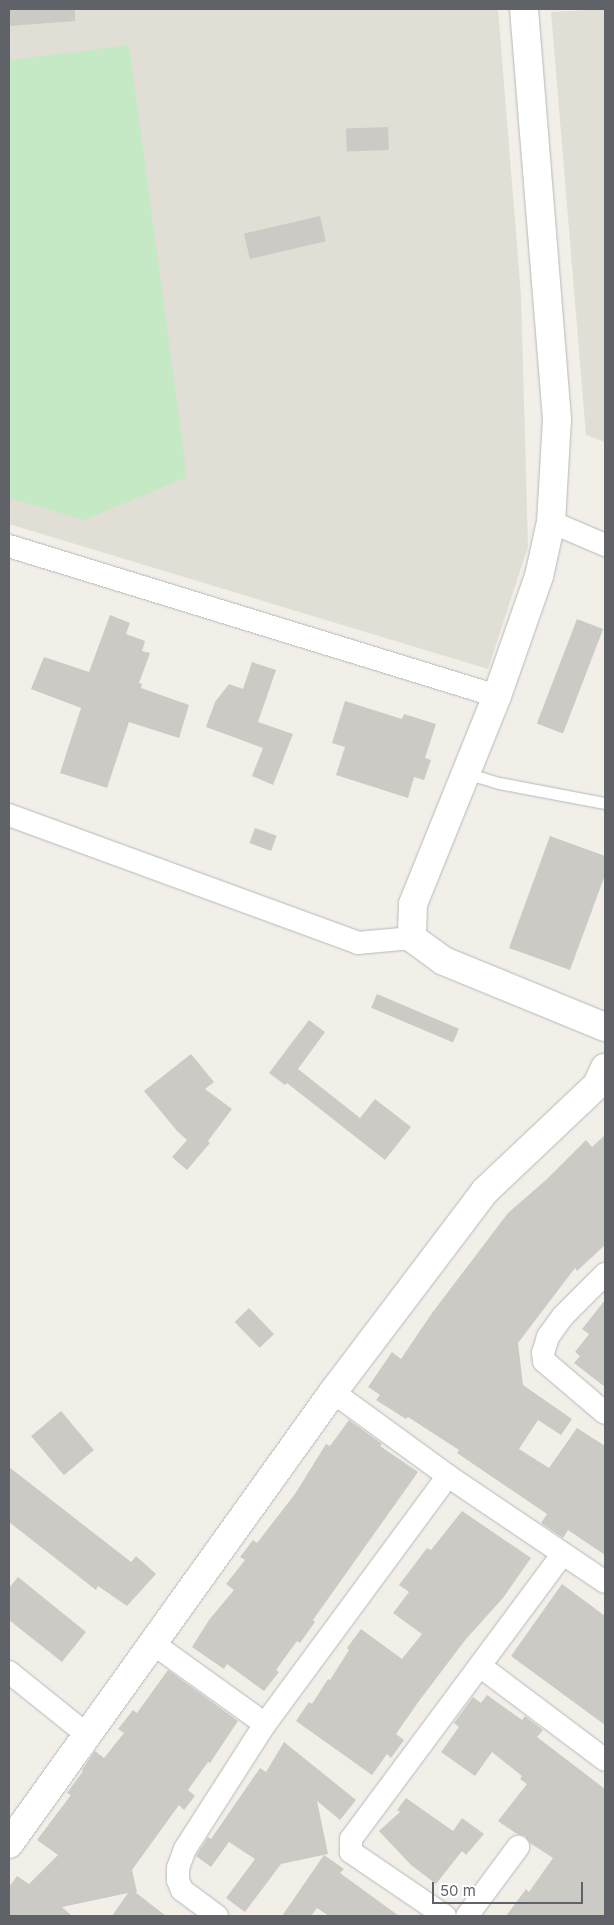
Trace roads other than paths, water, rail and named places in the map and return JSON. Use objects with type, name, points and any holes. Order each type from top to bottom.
[{"type":"street","points":[[412,938],[413,904],[497,696],[539,576],[551,522],[557,419],[524,9]]},
{"type":"street","points":[[551,522],[605,545]]},
{"type":"street","points":[[9,546],[497,696]]},
{"type":"street","points":[[9,815],[358,943],[412,938],[444,961],[605,1027]]},
{"type":"street","points":[[9,1844],[151,1642],[333,1392],[485,1191],[602,1083]]},
{"type":"street","points":[[605,1274],[563,1316],[548,1337],[543,1353],[544,1362],[605,1413]]},
{"type":"street","points":[[333,1392],[448,1476],[605,1582]]},
{"type":"street","points":[[217,1916],[182,1890],[178,1880],[180,1858],[208,1811],[265,1724],[448,1476]]},
{"type":"street","points":[[445,1916],[351,1852],[351,1839],[563,1554]]},
{"type":"street","points":[[151,1642],[265,1724]]},
{"type":"street","points":[[480,1666],[605,1760]]},
{"type":"street","points":[[9,1672],[86,1734]]},
{"type":"street","points":[[467,1916],[518,1847]]},
{"type":"lane","points":[[466,773],[499,783],[605,803]]}]
